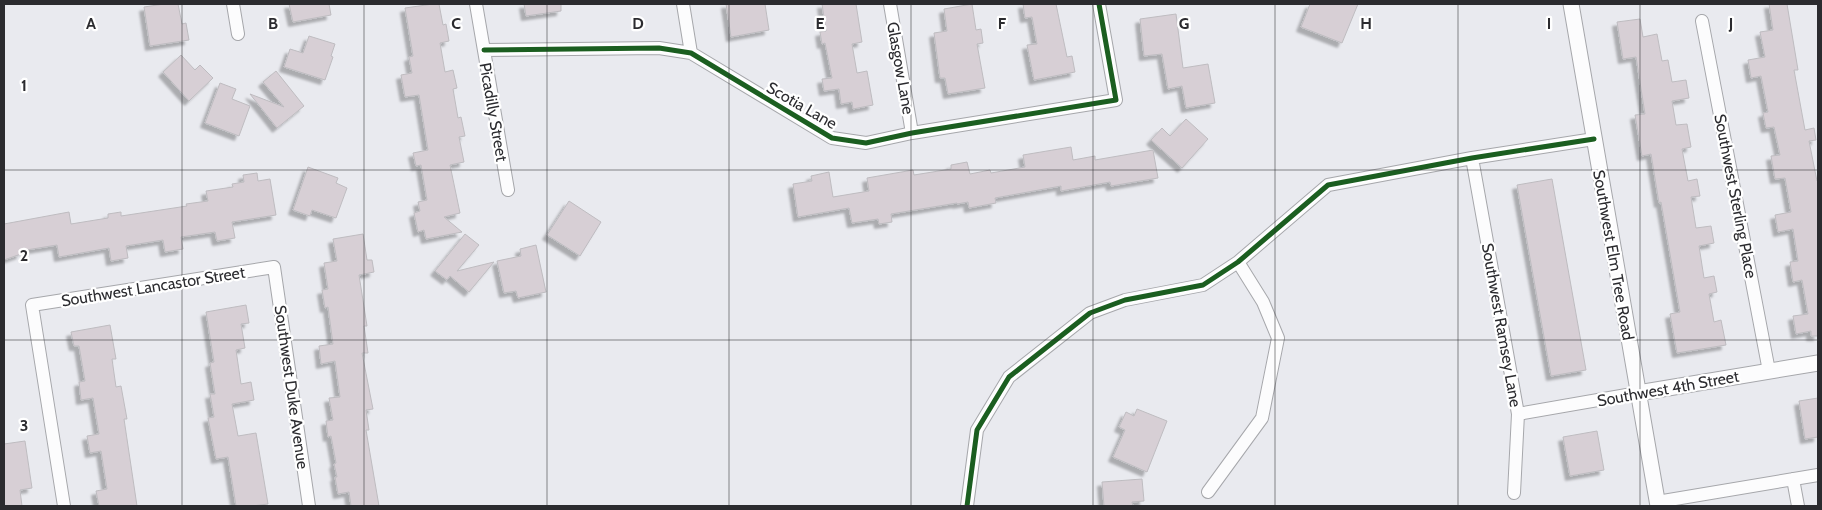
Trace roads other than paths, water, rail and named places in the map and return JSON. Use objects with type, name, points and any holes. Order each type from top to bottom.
[{"type":"street","points":[[233,4],[238,34]]},
{"type":"street","name":"Picadilly Street","points":[[476,4],[508,190]]},
{"type":"street","points":[[683,4],[691,53]]},
{"type":"street","name":"Glasgow Lane","points":[[890,4],[912,133]]},
{"type":"street","name":"Scotia Lane","points":[[484,50],[658,48],[691,53],[832,138],[866,143],[912,133],[1116,100],[1099,4]]},
{"type":"street","name":"Southwest Elm Tree Road","points":[[1570,4],[1658,504]]},
{"type":"street","name":"Southwest Sterling Place","points":[[1702,21],[1769,371]]},
{"type":"street","points":[[967,506],[977,430],[1008,378],[1090,313],[1125,300],[1202,285],[1238,262],[1328,185],[1472,158],[1594,139]]},
{"type":"street","name":"Southwest Ramsey Lane","points":[[1472,158],[1518,414],[1514,493]]},
{"type":"street","points":[[1208,492],[1262,418],[1278,338],[1263,302],[1238,262]]},
{"type":"street","name":"Southwest Lancastor Street","points":[[64,506],[32,305],[274,267]]},
{"type":"street","name":"Southwest Duke Avenue","points":[[274,267],[309,506]]},
{"type":"street","name":"Southwest 4th Street","points":[[1518,414],[1818,363]]},
{"type":"street","points":[[1658,504],[1818,475]]},
{"type":"street","points":[[1793,479],[1798,506]]}]
